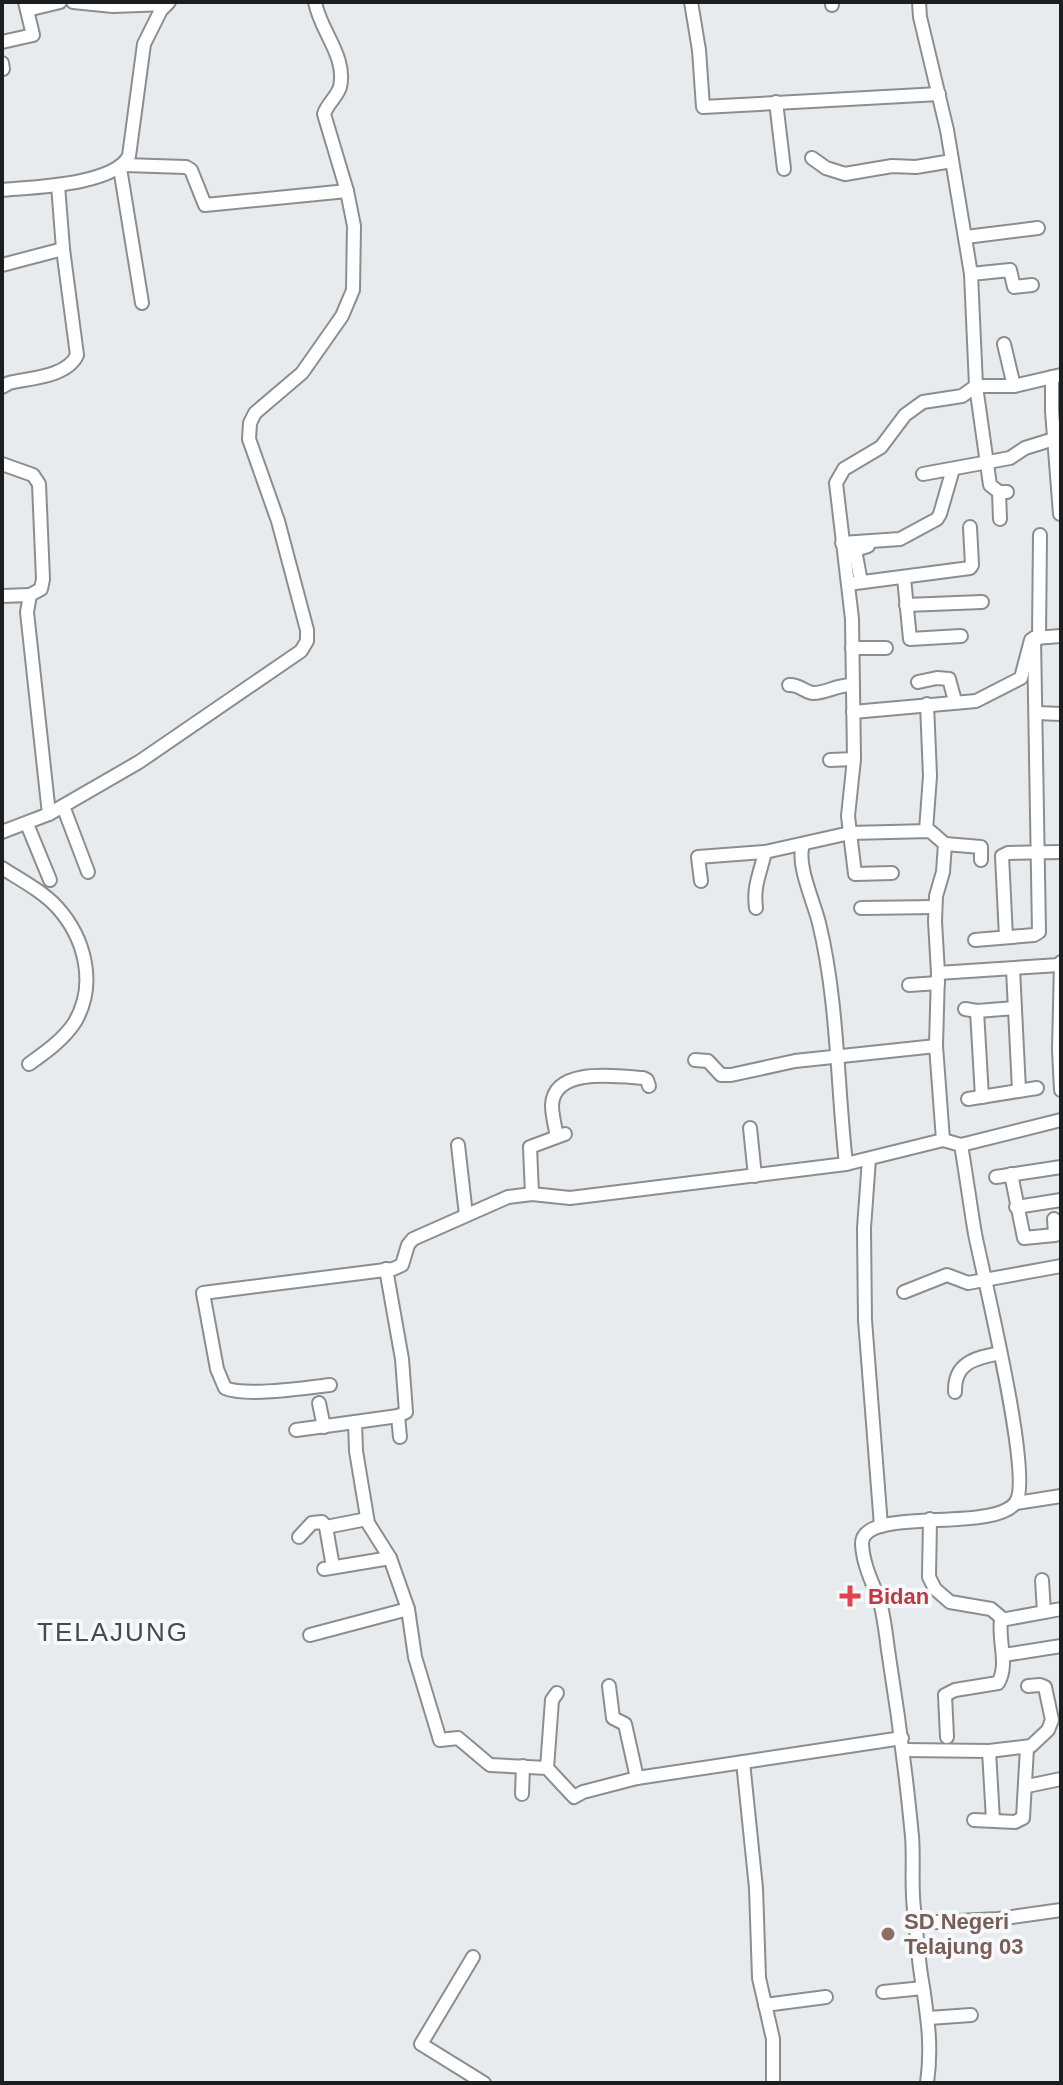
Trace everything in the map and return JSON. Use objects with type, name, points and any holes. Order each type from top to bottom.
[{"type":"street","points":[[2,42],[33,35],[26,6],[60,2]]},
{"type":"street","points":[[73,2],[113,6],[168,3]]},
{"type":"street","points":[[2,832],[49,814],[151,753],[301,651],[307,641],[307,630],[278,521],[251,450],[250,423],[261,405],[302,373],[348,304],[353,290],[355,244],[347,191],[324,114],[340,87],[339,60],[320,21],[315,2]]},
{"type":"street","points":[[691,2],[699,50],[703,107],[939,94]]},
{"type":"street","points":[[919,2],[966,237],[971,274],[976,386],[990,485],[1003,492],[1000,519]]},
{"type":"street","points":[[142,303],[122,167],[129,156],[144,44],[168,3]]},
{"type":"street","points":[[776,102],[784,169]]},
{"type":"street","points":[[812,158],[826,168],[845,174],[952,161]]},
{"type":"street","points":[[2,190],[58,185],[122,167],[186,167],[193,174],[205,205],[347,191]]},
{"type":"street","points":[[2,387],[71,366],[77,355],[58,185]]},
{"type":"street","points":[[966,237],[1038,228]]},
{"type":"street","points":[[2,265],[63,249]]},
{"type":"street","points":[[971,274],[1010,270],[1014,287],[1032,285]]},
{"type":"street","points":[[1004,344],[1014,386]]},
{"type":"street","points":[[854,583],[842,543],[836,494],[839,475],[851,463],[881,447],[905,415],[923,402],[962,396],[976,386],[1014,386],[1057,376],[1054,439],[1060,514]]},
{"type":"street","points":[[923,474],[1010,458],[1025,448],[1054,439]]},
{"type":"street","points":[[2,464],[33,475],[39,484],[43,579],[41,589],[30,595],[2,596]]},
{"type":"street","points":[[842,543],[900,539],[937,519],[953,469]]},
{"type":"street","points":[[854,583],[970,568],[970,527]]},
{"type":"street","points":[[975,940],[1039,932],[1035,852],[1040,535]]},
{"type":"street","points":[[876,541],[875,545],[855,550],[852,648],[854,759],[848,816],[855,874],[892,873]]},
{"type":"street","points":[[904,578],[910,639],[961,636]]},
{"type":"street","points":[[30,595],[27,612],[49,814]]},
{"type":"street","points":[[906,605],[982,602]]},
{"type":"street","points":[[853,712],[982,700],[1020,679],[1028,646],[1036,638],[1061,636]]},
{"type":"street","points":[[852,648],[886,648]]},
{"type":"street","points":[[918,682],[949,679],[955,701]]},
{"type":"street","points":[[789,685],[798,684],[812,693],[838,685],[852,685]]},
{"type":"street","points":[[926,830],[930,776],[927,704]]},
{"type":"street","points":[[1037,713],[1061,714]]},
{"type":"street","points":[[830,760],[854,759]]},
{"type":"street","points":[[63,806],[88,872]]},
{"type":"street","points":[[27,824],[50,880]]},
{"type":"street","points":[[701,881],[698,857],[765,852],[850,833],[926,830],[945,844],[981,847],[981,860]]},
{"type":"street","points":[[943,1140],[936,1046],[938,978],[935,907],[943,872],[945,844]]},
{"type":"street","points":[[803,845],[803,867],[820,923],[829,980],[846,1164]]},
{"type":"street","points":[[756,908],[754,888],[759,880],[765,852]]},
{"type":"street","points":[[1006,937],[1002,856],[1008,853],[1061,852]]},
{"type":"street","points":[[2,868],[55,904],[74,931],[85,954],[84,992],[75,1021],[50,1048],[29,1064]]},
{"type":"street","points":[[861,908],[935,907]]},
{"type":"street","points":[[909,985],[938,978],[1060,963],[1061,1090]]},
{"type":"street","points":[[1013,969],[1019,1090]]},
{"type":"street","points":[[982,1097],[971,1010],[1015,1008]]},
{"type":"street","points":[[695,1060],[708,1061],[719,1074],[731,1075],[795,1061],[936,1046]]},
{"type":"street","points":[[532,1194],[530,1147],[561,1135],[552,1106],[559,1086],[565,1081],[611,1076],[643,1078],[649,1086]]},
{"type":"street","points":[[968,1099],[1037,1088]]},
{"type":"street","points":[[330,1385],[229,1391],[217,1369],[203,1293],[402,1265],[413,1239],[508,1197],[532,1194],[570,1198],[846,1164],[943,1140],[961,1145],[1061,1120]]},
{"type":"street","points":[[750,1128],[755,1176]]},
{"type":"street","points":[[458,1145],[466,1215]]},
{"type":"street","points":[[961,1145],[1015,1428],[1021,1488],[1016,1503]]},
{"type":"street","points":[[869,1159],[864,1228],[865,1320],[881,1526]]},
{"type":"street","points":[[996,1177],[1061,1167]]},
{"type":"street","points":[[1011,1174],[1024,1238],[1055,1235],[1054,1219]]},
{"type":"street","points":[[1016,1207],[1061,1200]]},
{"type":"street","points":[[904,1292],[947,1275],[965,1283],[1061,1266]]},
{"type":"street","points":[[296,1430],[398,1416],[406,1412],[402,1359],[386,1269]]},
{"type":"street","points":[[955,1392],[956,1373],[962,1366],[976,1358],[1000,1353]]},
{"type":"street","points":[[319,1403],[324,1427]]},
{"type":"street","points":[[398,1416],[400,1437]]},
{"type":"street","points":[[355,1422],[356,1451],[367,1519],[390,1558],[408,1609],[415,1657],[440,1740],[458,1738],[490,1765],[547,1768],[574,1797],[637,1778],[743,1762],[903,1744],[989,1751],[1027,1748],[1055,1733],[1046,1690],[1040,1685],[1028,1686]]},
{"type":"street","points":[[927,2083],[929,2018],[923,1988],[903,1744],[880,1605],[862,1540],[866,1532],[881,1526],[930,1519],[970,1519],[995,1514],[1016,1503],[1061,1496]]},
{"type":"street","points":[[326,1527],[367,1519]]},
{"type":"street","points":[[930,1519],[929,1577],[935,1589],[950,1602],[991,1609],[1003,1619],[1061,1609]]},
{"type":"street","points":[[299,1537],[312,1523],[322,1522],[326,1527],[329,1568],[390,1558]]},
{"type":"street","points":[[1042,1580],[1044,1612]]},
{"type":"street","points":[[310,1635],[408,1609]]},
{"type":"street","points":[[947,1737],[945,1695],[955,1690],[1000,1682],[1004,1655],[1000,1629],[1003,1619]]},
{"type":"street","points":[[1004,1655],[1061,1646]]},
{"type":"street","points":[[609,1686],[613,1718],[625,1724],[637,1778]]},
{"type":"street","points":[[547,1768],[552,1700],[557,1693]]},
{"type":"street","points":[[974,1820],[1015,1822],[1023,1818],[1027,1748]]},
{"type":"street","points":[[989,1751],[993,1820]]},
{"type":"street","points":[[743,1762],[756,1888],[758,1968],[773,2039],[773,2083]]},
{"type":"street","points":[[522,1794],[523,1766]]},
{"type":"street","points":[[1027,1786],[1061,1779]]},
{"type":"street","points":[[917,1923],[998,1919],[1061,1910]]},
{"type":"street","points":[[473,1957],[421,2044],[484,2083]]},
{"type":"street","points":[[883,1992],[923,1988]]},
{"type":"street","points":[[765,2005],[826,1997]]},
{"type":"street","points":[[929,2018],[971,2015]]},
{"type":"place","name":"Bidan","points":[[850,1596]]},
{"type":"place","name":"SD Negeri Telajung 03","points":[[888,1934]]},
{"type":"district","name":"TELAJUNG","points":[[113,1632]]}]
